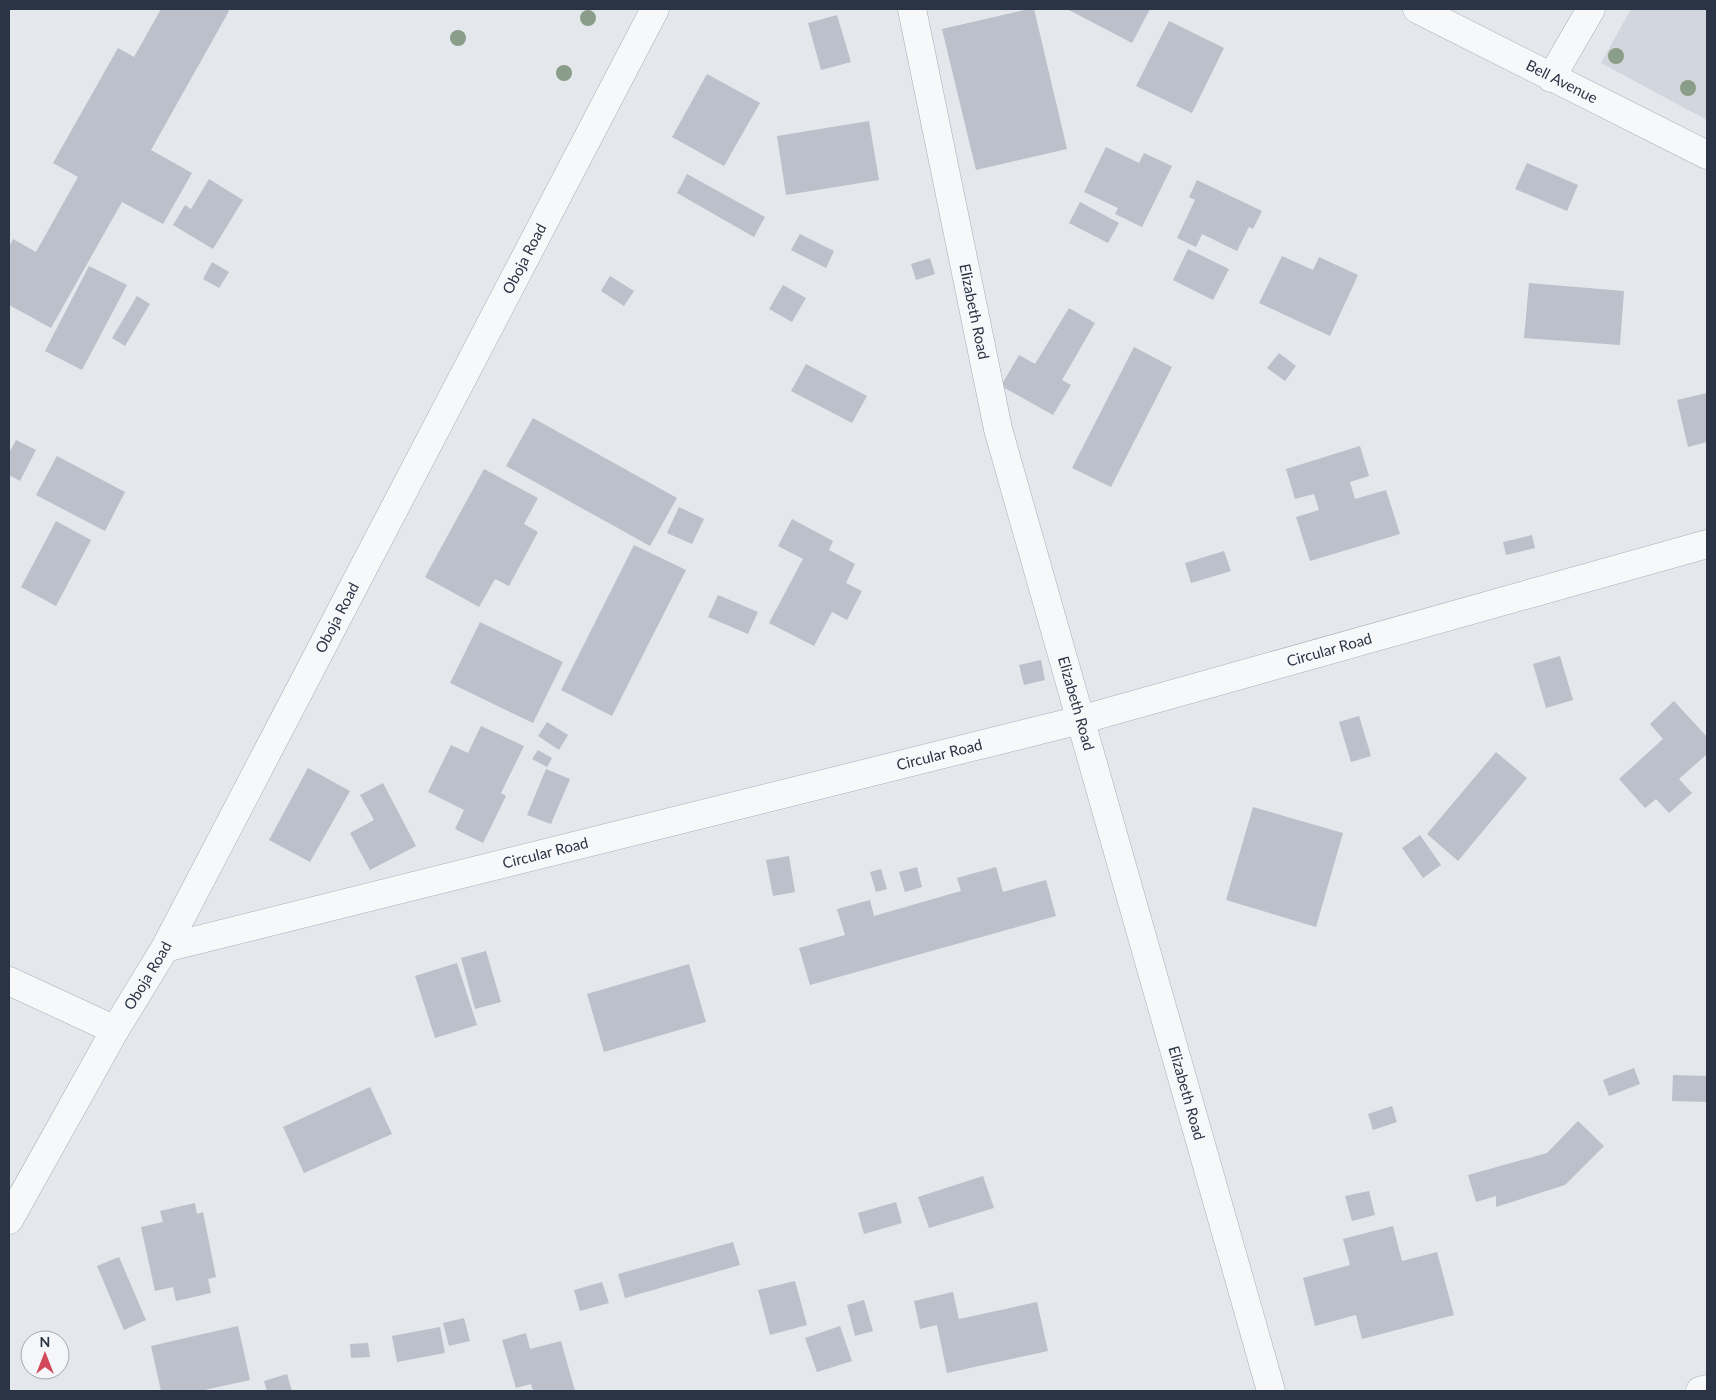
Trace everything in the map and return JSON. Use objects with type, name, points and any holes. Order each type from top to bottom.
[{"type":"street","name":"Oboja Road","points":[[9,1220],[115,1030],[165,948],[655,9]]},
{"type":"street","name":"Elizabeth Road","points":[[912,9],[998,429],[1271,1391]]},
{"type":"street","name":"Bell Avenue","points":[[1417,9],[1707,155]]},
{"type":"street","points":[[1551,78],[1591,9]]},
{"type":"street","name":"Circular Road","points":[[165,948],[1080,720],[1707,544]]},
{"type":"street","points":[[9,980],[115,1030]]},
{"type":"street","points":[[1700,1391],[1707,1389]]},
{"type":"shaded area","points":[[1631,9],[1707,9],[1707,120],[1601,63]]},
{"type":"building","points":[[161,9],[225,9],[229,11],[151,150],[192,173],[163,224],[122,202],[51,328],[9,305],[9,247],[13,239],[36,252],[78,177],[53,163],[118,48],[134,57]]},
{"type":"building","points":[[1034,9],[1067,149],[976,170],[942,29]]},
{"type":"building","points":[[1067,9],[1150,9],[1132,43]]},
{"type":"building","points":[[837,15],[851,62],[821,70],[808,23]]},
{"type":"building","points":[[1169,21],[1224,48],[1192,113],[1136,86]]},
{"type":"building","points":[[707,74],[760,103],[724,166],[672,137]]},
{"type":"building","points":[[869,121],[879,180],[786,195],[777,136]]},
{"type":"building","points":[[1106,147],[1139,163],[1144,153],[1172,166],[1142,227],[1115,214],[1118,208],[1084,192]]},
{"type":"building","points":[[1527,163],[1578,185],[1567,211],[1515,189]]},
{"type":"building","points":[[687,174],[765,217],[754,237],[677,193]]},
{"type":"building","points":[[209,179],[243,200],[213,249],[173,225],[185,205],[191,209]]},
{"type":"building","points":[[1197,180],[1262,211],[1253,229],[1249,227],[1237,251],[1202,234],[1196,247],[1177,238],[1195,200],[1189,197]]},
{"type":"building","points":[[1080,202],[1119,223],[1108,243],[1069,223]]},
{"type":"building","points":[[800,234],[834,251],[826,268],[791,250]]},
{"type":"building","points":[[1188,249],[1229,269],[1213,300],[1173,280]]},
{"type":"building","points":[[1282,256],[1313,270],[1319,257],[1358,275],[1330,336],[1259,303]]},
{"type":"building","points":[[930,258],[935,274],[916,280],[911,264]]},
{"type":"building","points":[[212,262],[229,272],[219,288],[203,279]]},
{"type":"building","points":[[89,266],[127,285],[82,370],[45,351]]},
{"type":"building","points":[[610,276],[634,291],[624,306],[601,291]]},
{"type":"building","points":[[1529,283],[1624,291],[1620,345],[1524,338]]},
{"type":"building","points":[[783,285],[806,298],[792,322],[769,309]]},
{"type":"building","points":[[137,296],[150,304],[125,346],[112,338]]},
{"type":"building","points":[[1069,308],[1095,323],[1062,380],[1071,385],[1053,415],[1001,386],[1019,355],[1035,364]]},
{"type":"building","points":[[1134,347],[1172,367],[1111,487],[1072,468]]},
{"type":"building","points":[[1279,353],[1296,366],[1285,381],[1267,368]]},
{"type":"building","points":[[806,364],[867,396],[852,423],[791,391]]},
{"type":"building","points":[[1707,393],[1707,442],[1688,447],[1677,400]]},
{"type":"building","points":[[533,418],[677,498],[650,546],[506,466]]},
{"type":"building","points":[[16,440],[36,450],[20,481],[9,475],[9,453]]},
{"type":"building","points":[[1360,446],[1369,476],[1350,482],[1355,499],[1386,490],[1400,534],[1310,561],[1296,517],[1319,510],[1314,494],[1295,499],[1286,469]]},
{"type":"building","points":[[57,456],[125,492],[105,531],[36,495]]},
{"type":"building","points":[[484,469],[538,498],[524,524],[538,532],[509,586],[495,579],[479,607],[425,577]]},
{"type":"building","points":[[679,507],[704,519],[692,544],[667,533]]},
{"type":"building","points":[[792,519],[833,541],[829,550],[855,564],[846,583],[862,591],[847,620],[832,612],[814,646],[769,623],[803,559],[778,546]]},
{"type":"building","points":[[56,521],[91,540],[56,606],[21,587]]},
{"type":"building","points":[[1532,535],[1535,548],[1506,555],[1503,542]]},
{"type":"building","points":[[634,545],[686,570],[612,716],[561,690]]},
{"type":"building","points":[[1224,551],[1231,571],[1191,583],[1185,563]]},
{"type":"building","points":[[718,595],[758,612],[748,634],[708,617]]},
{"type":"building","points":[[480,622],[563,662],[533,723],[450,683]]},
{"type":"building","points":[[1560,656],[1573,700],[1546,708],[1533,664]]},
{"type":"building","points":[[1041,660],[1045,680],[1024,685],[1019,665]]},
{"type":"building","points":[[1674,701],[1707,737],[1707,754],[1679,779],[1692,793],[1669,813],[1656,799],[1645,808],[1619,779],[1663,739],[1650,724]]},
{"type":"building","points":[[1359,716],[1371,756],[1351,762],[1339,722]]},
{"type":"building","points":[[547,722],[568,735],[559,750],[538,736]]},
{"type":"building","points":[[481,726],[524,746],[501,793],[506,796],[483,843],[455,829],[464,810],[428,792],[451,745],[468,753]]},
{"type":"building","points":[[538,750],[552,758],[547,767],[532,759]]},
{"type":"building","points":[[1496,752],[1527,778],[1458,861],[1427,834]]},
{"type":"building","points":[[308,768],[350,791],[310,862],[269,840]]},
{"type":"building","points":[[546,769],[570,779],[551,824],[527,815]]},
{"type":"building","points":[[383,783],[416,846],[370,870],[350,833],[374,820],[360,795]]},
{"type":"building","points":[[1253,807],[1343,833],[1316,927],[1226,900]]},
{"type":"building","points":[[1420,835],[1441,865],[1423,878],[1402,848]]},
{"type":"building","points":[[789,856],[795,892],[773,896],[766,860]]},
{"type":"building","points":[[917,867],[922,887],[905,892],[899,872]]},
{"type":"building","points":[[996,867],[1003,892],[1046,880],[1056,916],[810,985],[799,948],[845,935],[837,909],[870,900],[874,916],[961,891],[957,878]]},
{"type":"building","points":[[881,869],[887,889],[876,892],[870,872]]},
{"type":"building","points":[[486,951],[501,1002],[475,1009],[461,958]]},
{"type":"building","points":[[457,963],[477,1025],[435,1038],[415,976]]},
{"type":"building","points":[[689,964],[706,1022],[604,1052],[587,994]]},
{"type":"building","points":[[1634,1068],[1640,1084],[1609,1096],[1603,1080]]},
{"type":"building","points":[[1673,1075],[1707,1076],[1707,1102],[1672,1101]]},
{"type":"building","points":[[370,1087],[392,1134],[304,1173],[283,1127]]},
{"type":"building","points":[[1392,1106],[1397,1122],[1373,1130],[1368,1114]]},
{"type":"building","points":[[1578,1121],[1604,1146],[1565,1185],[1496,1207],[1496,1196],[1476,1202],[1468,1175],[1547,1153]]},
{"type":"building","points":[[983,1176],[994,1208],[929,1228],[918,1197]]},
{"type":"building","points":[[1369,1191],[1375,1215],[1352,1221],[1345,1196]]},
{"type":"building","points":[[896,1202],[902,1223],[864,1234],[858,1213]]},
{"type":"building","points":[[195,1203],[197,1214],[203,1212],[216,1277],[208,1279],[211,1293],[176,1301],[173,1287],[155,1291],[141,1227],[163,1222],[160,1211]]},
{"type":"building","points":[[1393,1226],[1402,1261],[1437,1252],[1454,1315],[1362,1339],[1356,1315],[1315,1326],[1303,1278],[1350,1265],[1343,1239]]},
{"type":"building","points":[[733,1242],[740,1265],[625,1298],[618,1274]]},
{"type":"building","points":[[119,1257],[146,1320],[124,1330],[97,1266]]},
{"type":"building","points":[[795,1281],[807,1325],[770,1335],[758,1290]]},
{"type":"building","points":[[602,1282],[609,1303],[580,1311],[574,1290]]},
{"type":"building","points":[[953,1292],[959,1319],[1037,1302],[1048,1351],[947,1373],[937,1325],[920,1329],[914,1301]]},
{"type":"building","points":[[864,1300],[873,1331],[855,1336],[847,1305]]},
{"type":"building","points":[[464,1318],[470,1341],[449,1346],[443,1323]]},
{"type":"building","points":[[238,1326],[250,1380],[200,1391],[161,1391],[151,1346]]},
{"type":"building","points":[[840,1326],[852,1361],[817,1372],[805,1338]]},
{"type":"building","points":[[440,1327],[445,1353],[397,1362],[392,1336]]},
{"type":"building","points":[[526,1333],[530,1349],[561,1341],[575,1391],[533,1391],[531,1384],[516,1388],[502,1340]]},
{"type":"building","points":[[368,1343],[370,1357],[351,1358],[350,1344]]},
{"type":"building","points":[[287,1374],[292,1391],[267,1391],[264,1381]]}]
